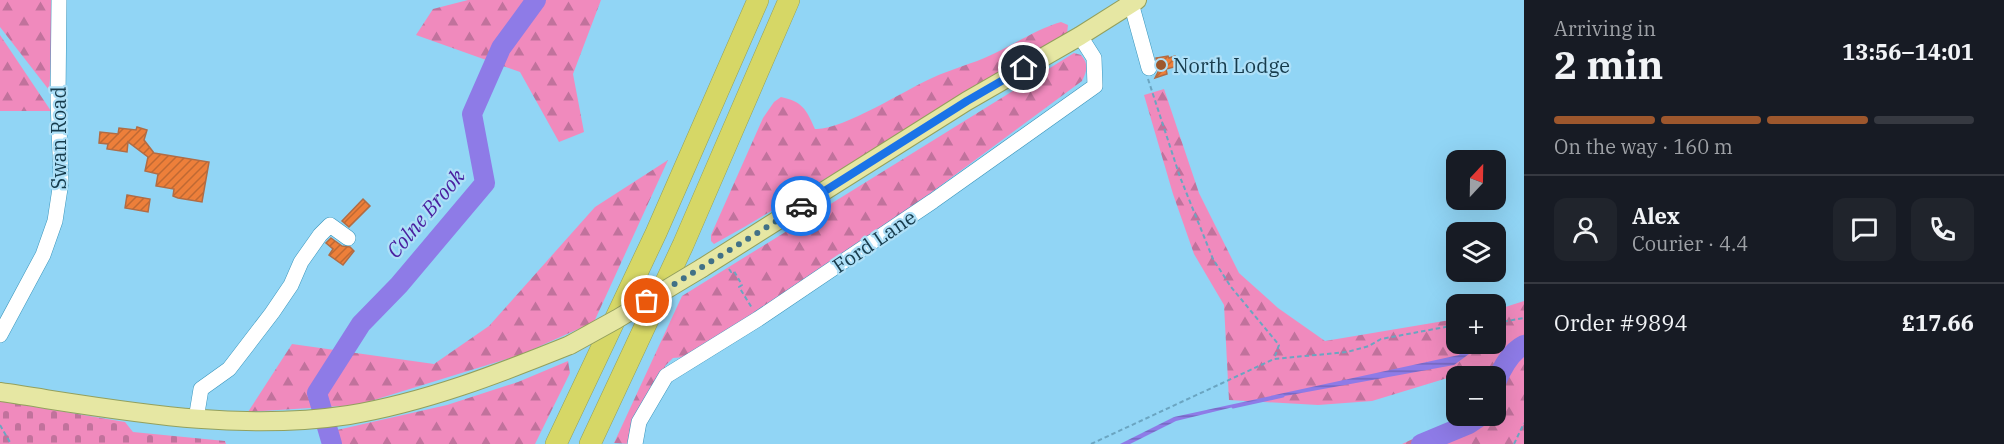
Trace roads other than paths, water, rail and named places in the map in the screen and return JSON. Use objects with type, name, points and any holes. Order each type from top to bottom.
[{"type":"highway","points":[[556,444],[656,233],[758,0]]},
{"type":"highway","points":[[590,444],[688,235],[789,0]]},
{"type":"main road","points":[[0,392],[196,419],[296,420],[347,415],[427,398],[488,378],[570,345],[617,319],[967,101],[1134,2]]},
{"type":"street","name":"Swan Road","points":[[0,335],[43,255],[55,221],[61,182],[58,99],[59,0]]},
{"type":"street","points":[[1134,2],[1149,68]]},
{"type":"street","name":"Ford Lane","points":[[635,444],[639,422],[666,376],[758,318],[933,201],[1095,86],[1094,58],[1080,36]]},
{"type":"street","points":[[196,419],[201,389],[228,369],[291,285],[301,262],[320,235],[330,225],[348,238]]},
{"type":"waterway","name":"Colne Brook","points":[[332,444],[317,393],[361,324],[399,285],[485,183],[472,114],[501,48],[536,0]]},
{"type":"waterway","points":[[1504,366],[1511,356],[1524,345]]},
{"type":"waterway","points":[[1233,407],[1283,396]]},
{"type":"waterway","points":[[1421,444],[1464,426]]},
{"type":"place","name":"North Lodge","points":[[1161,65]]}]
